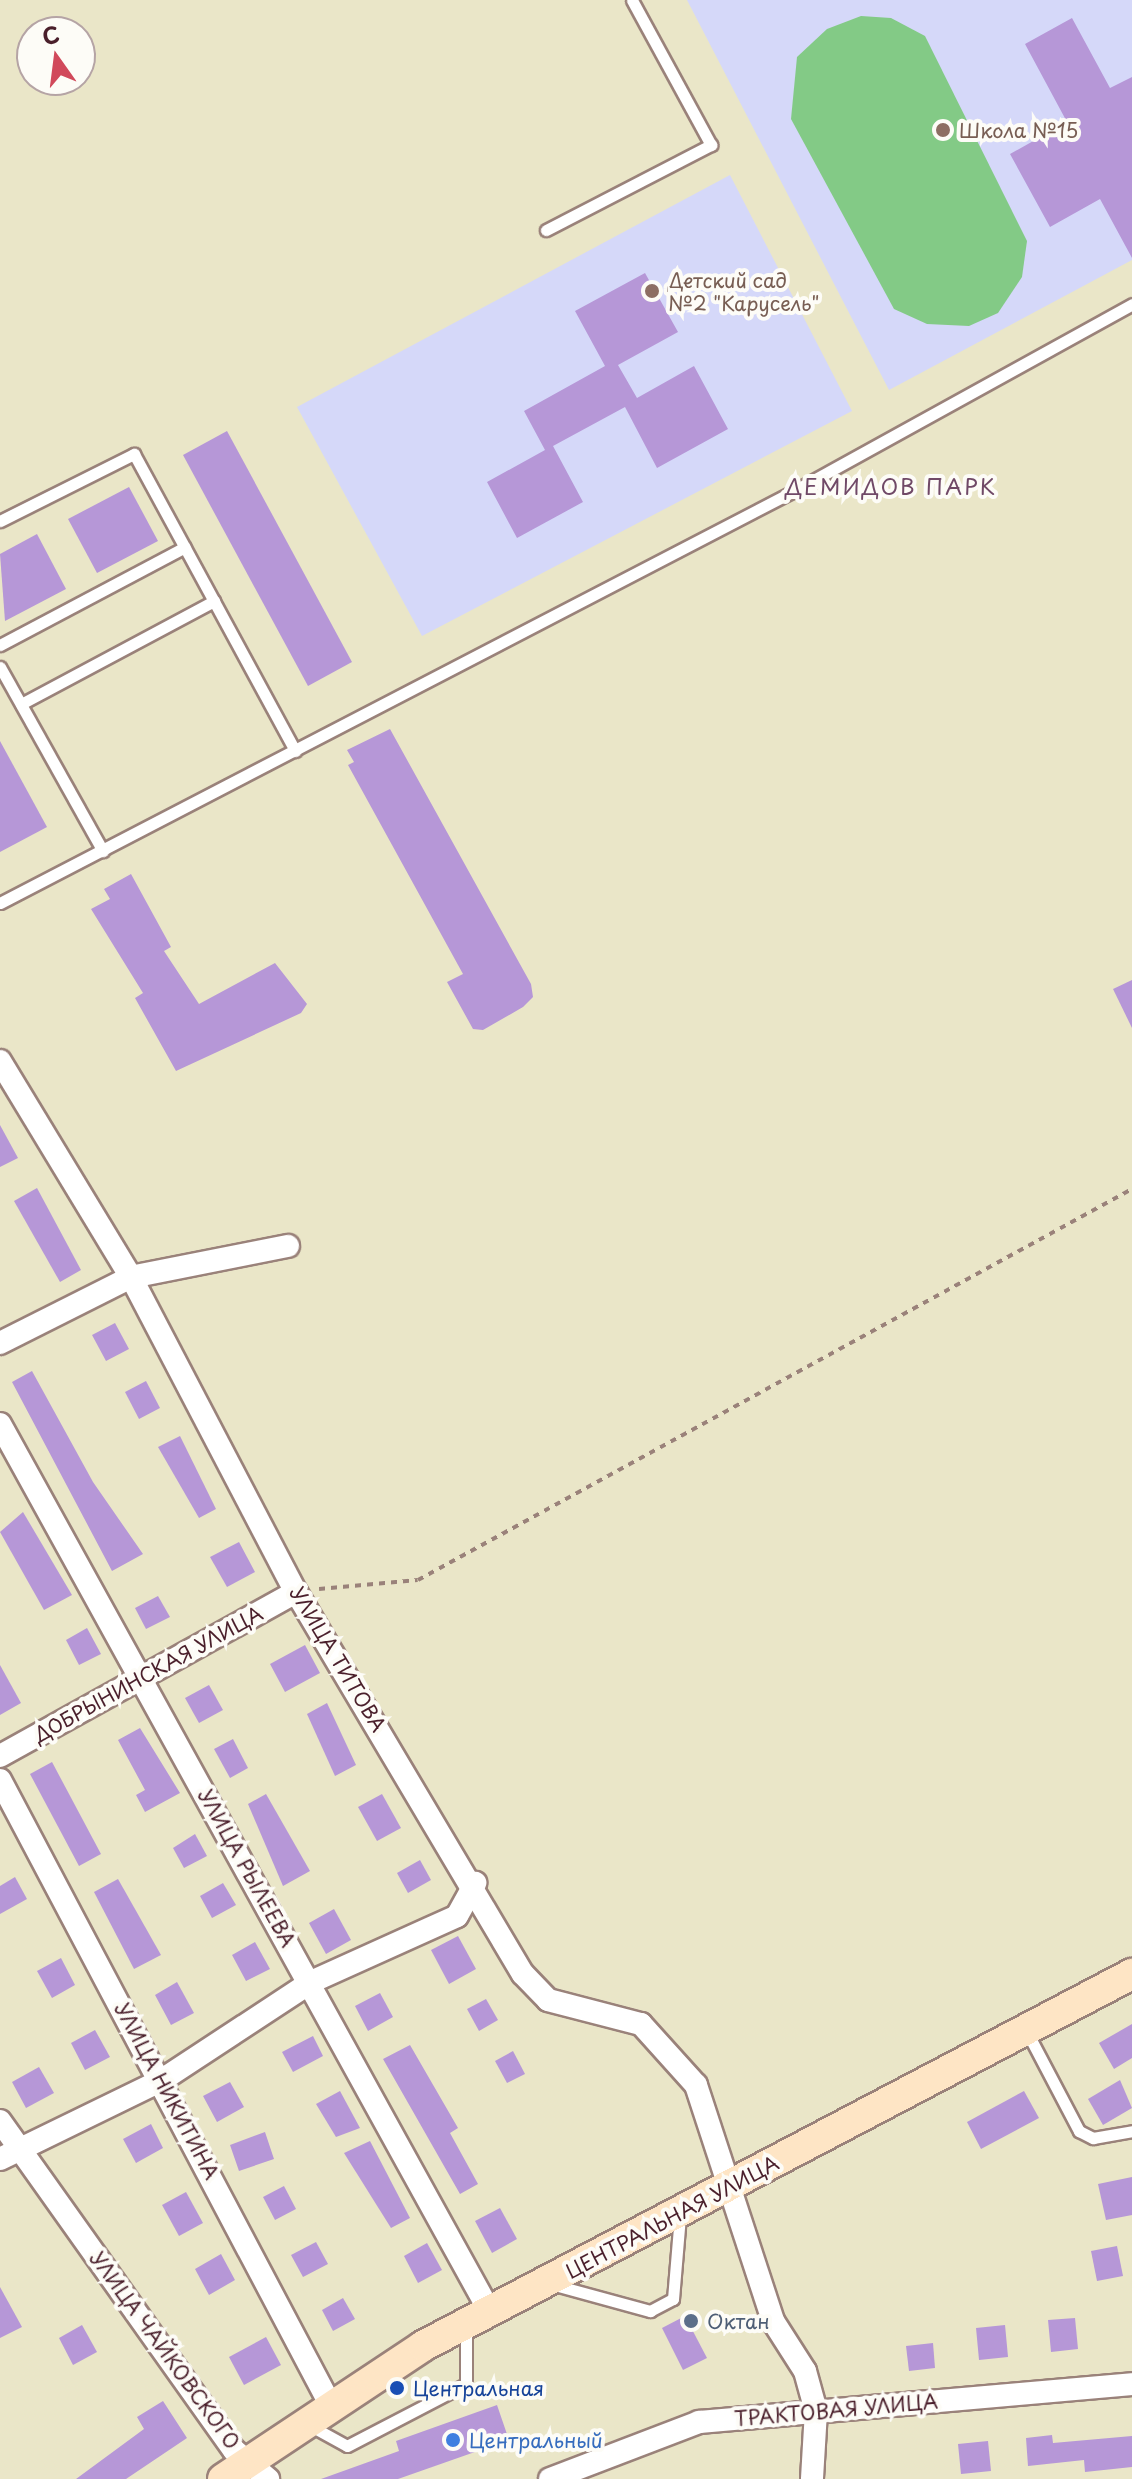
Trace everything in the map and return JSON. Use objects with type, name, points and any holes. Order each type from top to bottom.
[{"type":"street","name":"УЛИЦА ТИТОВА","points":[[0,1061],[131,1277],[296,1592],[475,1883],[523,1974],[548,2000],[641,2024],[696,2085],[773,2321],[805,2371],[816,2411],[812,2479]]},
{"type":"street","points":[[0,1343],[131,1277],[288,1246]]},
{"type":"street","name":"УЛИЦА РЫЛЕЕВА","points":[[0,1424],[311,1982],[478,2318]]},
{"type":"street","name":"ДОБРЫНИНСКАЯ УЛИЦА","points":[[0,1756],[296,1592]]},
{"type":"street","name":"УЛИЦА НИКИТИНА","points":[[0,1780],[162,2080],[330,2404]]},
{"type":"street","points":[[8,2154],[162,2080],[311,1982],[457,1916],[475,1883]]},
{"type":"street","name":"ЦЕНТРАЛЬНАЯ УЛИЦА","points":[[223,2479],[258,2470],[305,2423],[330,2404],[478,2318],[680,2216],[1132,1974]]},
{"type":"street","name":"УЛИЦА ЧАЙКОВСКОГО","points":[[0,2121],[8,2154],[258,2470]]},
{"type":"street","name":"ТРАКТОВАЯ УЛИЦА","points":[[550,2479],[699,2422],[1132,2384]]},
{"type":"lane","points":[[546,230],[711,145],[632,0]]},
{"type":"lane","points":[[0,903],[295,751],[1132,304]]},
{"type":"lane","points":[[0,521],[134,454],[295,751]]},
{"type":"lane","points":[[0,645],[185,547]]},
{"type":"lane","points":[[21,704],[214,601]]},
{"type":"lane","points":[[0,667],[103,851]]},
{"type":"lane","points":[[1026,2030],[1079,2131],[1093,2138],[1132,2131]]},
{"type":"lane","points":[[547,2283],[650,2311],[673,2299],[680,2216]]},
{"type":"lane","points":[[305,2423],[347,2446],[466,2384],[478,2318]]},
{"type":"path","points":[[296,1592],[418,1580],[1132,1189]]},
{"type":"shaded area","name":"Школа №15","points":[[687,0],[1132,0],[1132,260],[889,390]]},
{"type":"shaded area","name":"Детский сад №2 \"Карусель\"","points":[[730,175],[852,411],[422,636],[297,407]]},
{"type":"green space","points":[[861,16],[891,18],[925,36],[1027,241],[1022,277],[998,313],[969,326],[927,324],[894,309],[791,119],[797,57],[827,29]]},
{"type":"building","points":[[1072,18],[1110,88],[1132,77],[1132,258],[1100,199],[1050,227],[1010,154],[1067,122],[1025,44]]},
{"type":"building","points":[[645,273],[678,332],[618,365],[637,398],[694,366],[728,429],[657,468],[625,407],[553,446],[583,502],[517,538],[487,482],[545,450],[524,411],[605,366],[575,311]]},
{"type":"building","points":[[227,431],[352,662],[308,686],[183,455]]},
{"type":"building","points":[[129,487],[158,541],[97,573],[68,519]]},
{"type":"building","points":[[37,534],[66,589],[5,621],[0,554]]},
{"type":"building","points":[[390,729],[531,984],[533,997],[523,1007],[483,1030],[473,1029],[447,982],[463,974],[348,765],[354,762],[347,750]]},
{"type":"building","points":[[0,741],[47,827],[0,852]]},
{"type":"building","points":[[131,874],[171,947],[164,951],[199,1004],[275,963],[307,1004],[301,1013],[176,1071],[135,998],[143,993],[91,909],[110,899],[104,889]]},
{"type":"building","points":[[1132,980],[1132,1028],[1113,989]]},
{"type":"building","points":[[0,1125],[18,1158],[0,1167]]},
{"type":"building","points":[[37,1188],[81,1270],[60,1282],[14,1201]]},
{"type":"building","points":[[115,1323],[129,1349],[106,1361],[92,1335]]},
{"type":"building","points":[[32,1371],[93,1482],[143,1554],[112,1571],[12,1382]]},
{"type":"building","points":[[146,1381],[160,1408],[139,1419],[125,1392]]},
{"type":"building","points":[[180,1436],[216,1509],[199,1518],[158,1447]]},
{"type":"building","points":[[23,1512],[72,1595],[44,1610],[0,1532]]},
{"type":"building","points":[[239,1542],[255,1572],[227,1587],[210,1557]]},
{"type":"building","points":[[158,1596],[170,1617],[146,1629],[135,1608]]},
{"type":"building","points":[[87,1628],[101,1654],[79,1665],[66,1640]]},
{"type":"building","points":[[305,1645],[320,1673],[285,1692],[270,1664]]},
{"type":"building","points":[[0,1665],[21,1703],[0,1715]]},
{"type":"building","points":[[209,1685],[223,1710],[199,1723],[185,1698]]},
{"type":"building","points":[[327,1703],[356,1765],[335,1776],[307,1714]]},
{"type":"building","points":[[140,1728],[180,1793],[145,1812],[136,1795],[145,1790],[118,1740]]},
{"type":"building","points":[[233,1739],[248,1768],[230,1778],[214,1749]]},
{"type":"building","points":[[52,1762],[101,1854],[79,1866],[30,1774]]},
{"type":"building","points":[[266,1794],[310,1871],[283,1886],[248,1804]]},
{"type":"building","points":[[382,1794],[401,1828],[377,1841],[358,1807]]},
{"type":"building","points":[[195,1834],[207,1856],[184,1868],[173,1848]]},
{"type":"building","points":[[420,1860],[431,1880],[408,1893],[397,1873]]},
{"type":"building","points":[[15,1877],[27,1899],[0,1914],[0,1886]]},
{"type":"building","points":[[118,1879],[161,1955],[134,1969],[94,1892]]},
{"type":"building","points":[[223,1883],[236,1905],[212,1918],[200,1896]]},
{"type":"building","points":[[334,1909],[351,1940],[326,1954],[309,1923]]},
{"type":"building","points":[[458,1936],[476,1969],[449,1984],[431,1950]]},
{"type":"building","points":[[255,1942],[270,1969],[246,1981],[232,1955]]},
{"type":"building","points":[[61,1958],[75,1985],[52,1998],[37,1971]]},
{"type":"building","points":[[177,1982],[194,2013],[171,2025],[155,1995]]},
{"type":"building","points":[[380,1993],[393,2017],[368,2031],[355,2006]]},
{"type":"building","points":[[486,1999],[498,2020],[479,2031],[467,2009]]},
{"type":"building","points":[[1132,2024],[1132,2058],[1114,2069],[1099,2043]]},
{"type":"building","points":[[95,2030],[110,2057],[85,2070],[71,2043]]},
{"type":"building","points":[[313,2036],[323,2056],[293,2072],[282,2052]]},
{"type":"building","points":[[410,2045],[458,2128],[450,2133],[478,2184],[460,2194],[383,2059]]},
{"type":"building","points":[[513,2051],[525,2074],[507,2083],[495,2061]]},
{"type":"building","points":[[39,2067],[54,2093],[26,2108],[12,2082]]},
{"type":"building","points":[[1120,2080],[1132,2108],[1103,2125],[1088,2099]]},
{"type":"building","points":[[230,2082],[244,2107],[217,2122],[203,2096]]},
{"type":"building","points":[[340,2091],[360,2128],[336,2137],[316,2104]]},
{"type":"building","points":[[1024,2091],[1039,2118],[981,2149],[967,2122]]},
{"type":"building","points":[[151,2124],[163,2148],[136,2163],[123,2139]]},
{"type":"building","points":[[265,2132],[274,2159],[239,2171],[230,2145]]},
{"type":"building","points":[[370,2141],[410,2218],[391,2228],[344,2153]]},
{"type":"building","points":[[1132,2177],[1132,2215],[1106,2220],[1098,2184]]},
{"type":"building","points":[[284,2186],[296,2209],[275,2220],[263,2197]]},
{"type":"building","points":[[186,2192],[203,2223],[179,2236],[162,2205]]},
{"type":"building","points":[[500,2208],[517,2239],[492,2253],[475,2221]]},
{"type":"building","points":[[316,2242],[328,2264],[303,2277],[291,2255]]},
{"type":"building","points":[[427,2243],[442,2270],[418,2283],[404,2256]]},
{"type":"building","points":[[1117,2246],[1123,2276],[1097,2281],[1091,2251]]},
{"type":"building","points":[[221,2254],[235,2280],[209,2295],[195,2269]]},
{"type":"building","points":[[0,2287],[22,2327],[0,2338]]},
{"type":"building","points":[[343,2298],[355,2319],[333,2331],[322,2310]]},
{"type":"building","points":[[685,2316],[707,2358],[683,2370],[662,2328]]},
{"type":"building","points":[[1075,2318],[1078,2349],[1051,2352],[1048,2320]]},
{"type":"building","points":[[82,2325],[97,2352],[73,2365],[59,2338]]},
{"type":"building","points":[[1005,2325],[1008,2357],[979,2360],[976,2328]]},
{"type":"building","points":[[266,2337],[281,2365],[244,2385],[229,2357]]},
{"type":"building","points":[[933,2343],[935,2368],[909,2371],[906,2346]]},
{"type":"building","points":[[163,2401],[187,2438],[126,2479],[76,2479],[144,2429],[137,2417]]},
{"type":"building","name":"Центральный","points":[[497,2405],[509,2440],[398,2479],[321,2479],[399,2451],[396,2441]]},
{"type":"building","points":[[1052,2435],[1053,2443],[1132,2436],[1132,2467],[1085,2472],[1084,2460],[1028,2466],[1026,2438]]},
{"type":"building","points":[[988,2441],[991,2471],[961,2474],[958,2444]]},
{"type":"place","name":"Школа №15","points":[[943,130]]},
{"type":"place","name":"Детский сад №2 \"Карусель\"","points":[[652,291]]},
{"type":"place","name":"Октан","points":[[691,2321]]},
{"type":"place","name":"Центральная","points":[[397,2388]]},
{"type":"place","name":"Центральный","points":[[453,2440]]},
{"type":"district","name":"ДЕМИДОВ ПАРК","points":[[891,486]]}]
